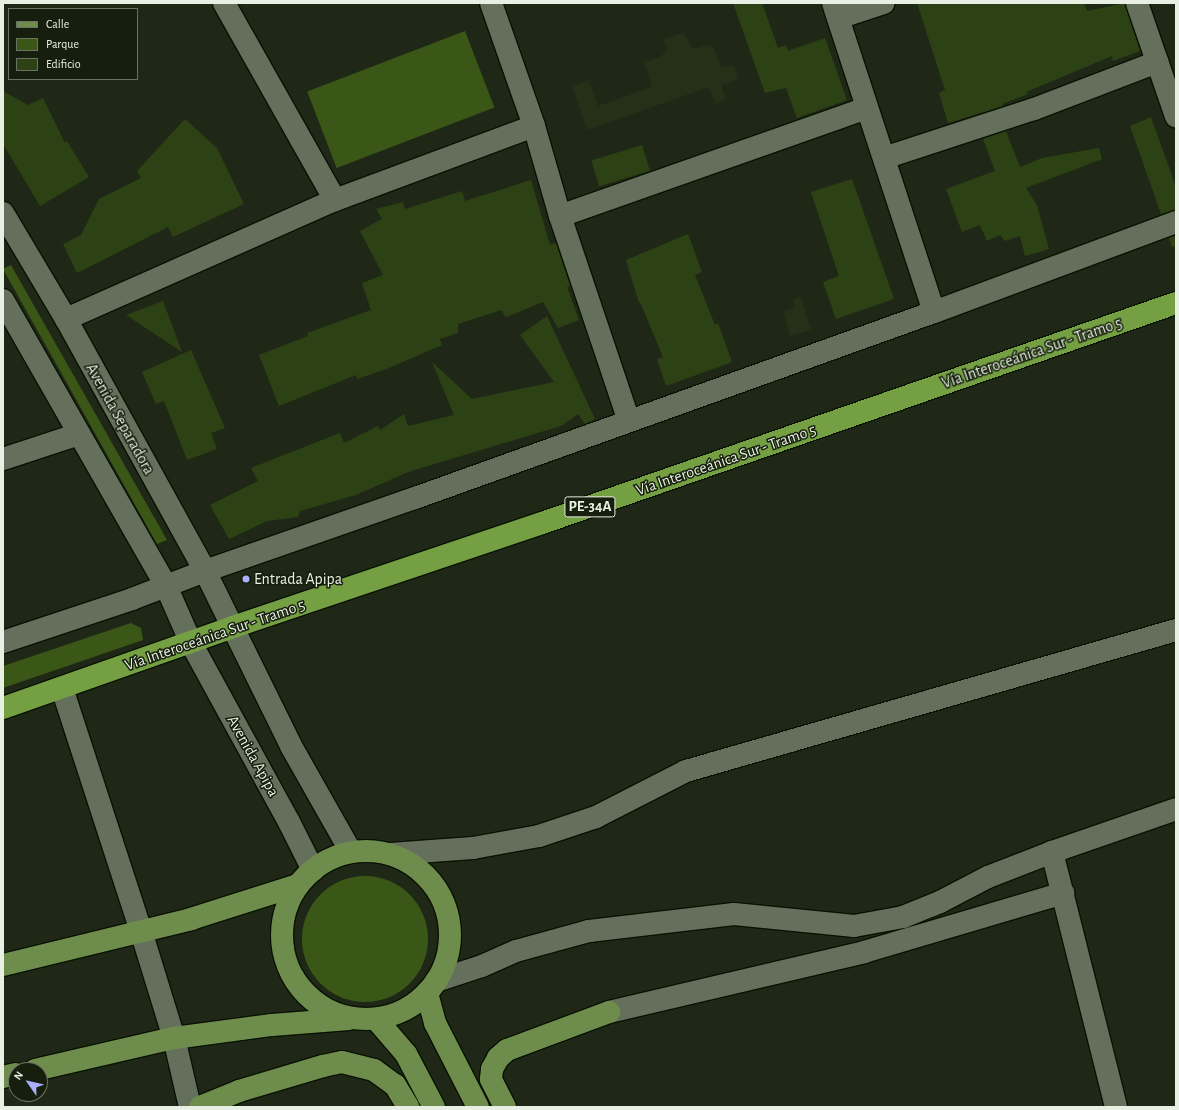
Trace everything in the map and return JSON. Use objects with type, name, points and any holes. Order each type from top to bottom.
[{"type":"highway","name":"Vía Interoceánica Sur - Tramo 5","points":[[3,708],[233,627],[542,523],[1176,303]]},
{"type":"main road","points":[[48,1067],[174,1038],[272,1025],[315,1023],[354,1018],[376,1019],[395,1014],[412,1005],[432,987],[445,964],[450,944],[449,925],[445,906],[436,888],[424,873],[408,862],[390,854],[370,851],[351,852],[330,859],[306,878],[288,905],[283,926],[283,948],[289,968],[299,987],[315,1002],[333,1012],[354,1018]]},
{"type":"main road","points":[[3,965],[192,919],[306,878]]},
{"type":"main road","points":[[432,987],[435,1023],[478,1107]]},
{"type":"main road","points":[[505,1107],[491,1079],[492,1069],[498,1058],[507,1050],[609,1012]]},
{"type":"main road","points":[[376,1019],[406,1054],[434,1107]]},
{"type":"main road","points":[[200,1107],[239,1091],[323,1066],[342,1062],[374,1070],[395,1085],[408,1107]]},
{"type":"street","points":[[224,3],[335,200]]},
{"type":"street","points":[[491,3],[534,126],[560,216],[629,421]]},
{"type":"street","points":[[884,3],[835,10],[934,312]]},
{"type":"street","points":[[1137,3],[1176,116]]},
{"type":"street","points":[[884,158],[1034,109],[1157,62]]},
{"type":"street","points":[[560,216],[866,108]]},
{"type":"street","points":[[66,319],[335,200],[534,126]]},
{"type":"street","points":[[3,642],[132,600],[204,571],[415,498],[934,312],[1176,222]]},
{"type":"street","name":"Avenida Separadora","points":[[6,227],[66,319],[233,627]]},
{"type":"street","points":[[3,300],[166,586],[191,643]]},
{"type":"street","points":[[3,459],[79,434]]},
{"type":"street","points":[[233,627],[291,746],[351,852]]},
{"type":"street","points":[[390,854],[473,848],[539,836],[596,817],[686,771],[1176,630]]},
{"type":"street","name":"Avenida Apipa","points":[[191,643],[285,815],[306,878]]},
{"type":"street","points":[[62,688],[174,1038],[190,1107]]},
{"type":"street","points":[[432,987],[516,951],[589,931],[734,914],[854,926],[903,917],[940,902],[988,877],[1052,852],[1176,809]]},
{"type":"street","points":[[1052,852],[1116,1107]]},
{"type":"street","points":[[609,1012],[864,952],[1063,893]]},
{"type":"shaded area","points":[[683,33],[694,49],[708,45],[714,48],[721,67],[734,66],[738,79],[721,85],[726,99],[715,104],[709,87],[587,130],[572,86],[589,80],[598,106],[652,87],[644,62],[660,57],[667,50],[663,39]]},
{"type":"shaded area","points":[[801,297],[811,330],[790,336],[783,311],[795,308],[793,300]]},
{"type":"green space","points":[[465,31],[494,108],[337,168],[307,92]]},
{"type":"green space","points":[[11,265],[167,540],[157,544],[3,269]]},
{"type":"green space","points":[[131,623],[141,628],[143,640],[3,688],[3,666]]},
{"type":"green space","points":[[371,876],[383,878],[395,883],[410,894],[421,909],[426,921],[428,939],[426,957],[421,969],[410,984],[395,995],[383,1000],[359,1002],[347,1000],[335,995],[320,984],[309,969],[304,957],[302,933],[304,921],[309,909],[320,894],[335,883],[347,878]]},
{"type":"building","points":[[733,3],[762,3],[778,48],[786,45],[788,51],[825,38],[847,100],[797,118],[786,88],[765,93]]},
{"type":"building","points":[[917,3],[1084,3],[1087,11],[1125,3],[1140,51],[1113,61],[1112,56],[1026,92],[1028,94],[1002,104],[1003,106],[948,123],[939,93],[945,90]]},
{"type":"building","points":[[3,91],[28,105],[43,98],[65,143],[67,141],[89,177],[40,206],[3,144]]},
{"type":"building","points":[[1151,117],[1176,187],[1176,210],[1161,214],[1130,126]]},
{"type":"building","points":[[185,119],[217,148],[244,204],[173,237],[168,227],[77,273],[63,244],[81,235],[99,199],[141,178],[137,171]]},
{"type":"building","points":[[1006,131],[1020,167],[1042,158],[1099,148],[1102,159],[1026,188],[1037,205],[1049,249],[1025,256],[1020,236],[1005,241],[1000,235],[987,241],[980,225],[962,232],[946,189],[995,171],[983,139]]},
{"type":"building","points":[[642,145],[650,171],[599,186],[591,160]]},
{"type":"building","points":[[852,179],[894,299],[836,319],[823,282],[839,276],[811,192]]},
{"type":"building","points":[[531,180],[550,245],[556,243],[570,286],[567,287],[579,320],[558,328],[543,302],[506,317],[501,310],[458,324],[458,333],[440,339],[442,345],[389,368],[357,379],[356,375],[279,406],[259,355],[308,336],[307,333],[371,310],[362,283],[383,275],[360,231],[382,219],[376,209],[403,202],[405,209],[462,191],[465,201]]},
{"type":"building","points":[[688,234],[702,272],[695,275],[715,325],[718,323],[732,362],[666,386],[657,359],[663,357],[640,302],[639,303],[626,260]]},
{"type":"building","points":[[1176,235],[1176,247],[1172,247],[1169,238]]},
{"type":"building","points":[[163,301],[182,352],[126,315]]},
{"type":"building","points":[[547,316],[595,419],[585,424],[578,414],[561,426],[408,472],[356,495],[300,511],[298,517],[267,521],[229,539],[210,505],[258,481],[251,468],[340,433],[344,443],[378,426],[380,430],[404,414],[408,426],[454,415],[432,362],[472,399],[554,382],[520,335]]},
{"type":"building","points":[[191,350],[225,428],[211,433],[217,449],[187,460],[164,401],[156,404],[142,372]]},
{"type":"place","name":"Entrada Apipa","points":[[246,579]]}]
